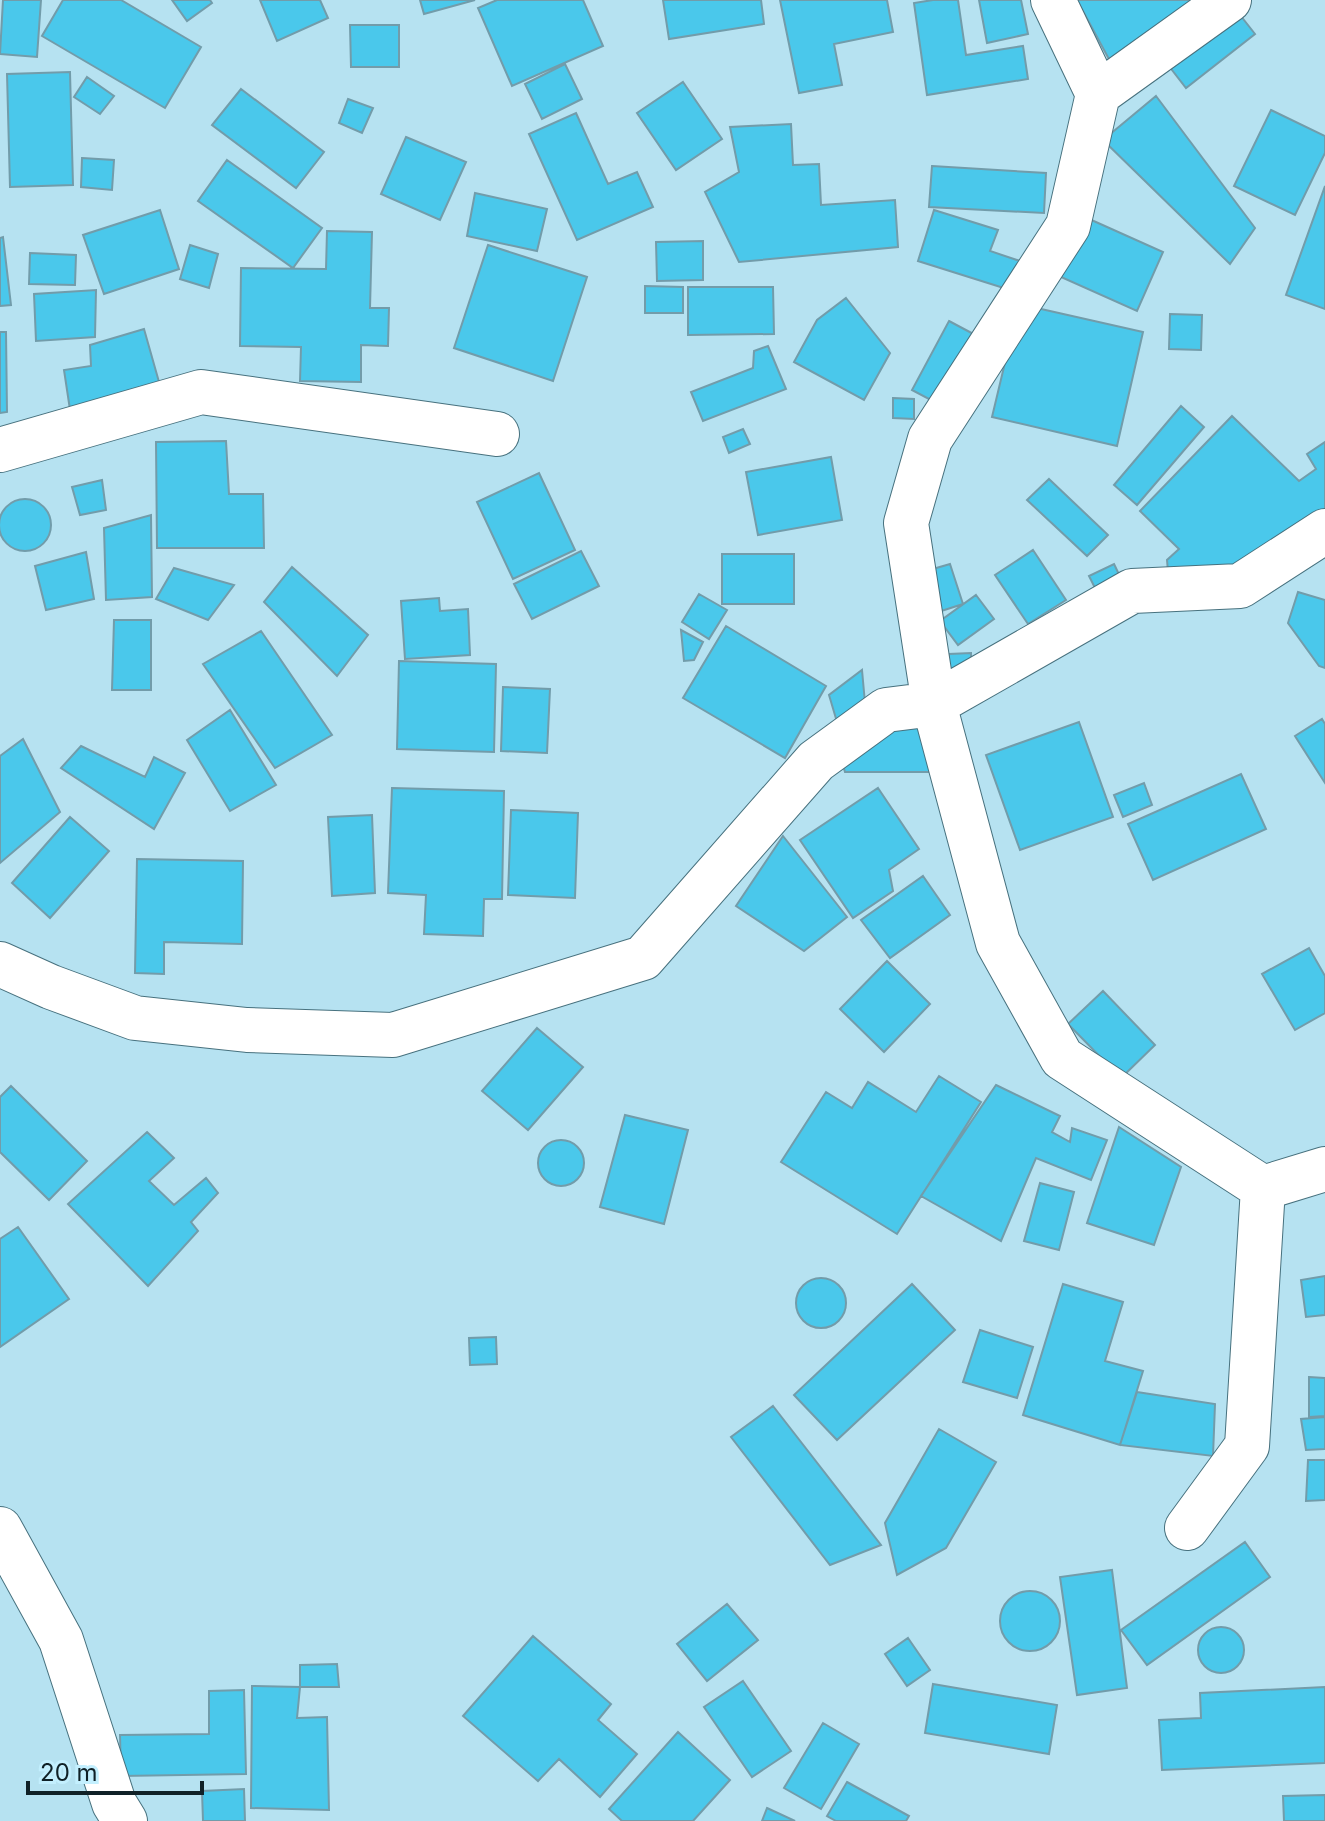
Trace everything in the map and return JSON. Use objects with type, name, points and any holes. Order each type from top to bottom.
[{"type":"street","points":[[1053,0],[1098,94],[1068,226],[930,439],[906,523],[934,704],[998,943],[1062,1058],[1263,1188],[1325,1169]]},
{"type":"street","points":[[1098,94],[1229,0]]},
{"type":"street","points":[[0,450],[201,392],[497,434]]},
{"type":"street","points":[[0,964],[51,987],[135,1018],[247,1030],[393,1035],[643,958],[816,761],[886,710],[934,704],[1132,591],[1240,586],[1325,531]]},
{"type":"street","points":[[1187,1528],[1247,1446],[1263,1188]]},
{"type":"street","points":[[0,1529],[61,1640],[114,1803],[125,1821]]},
{"type":"building","points":[[3,0],[41,0],[37,57],[0,54]]},
{"type":"building","points":[[63,0],[121,0],[201,47],[165,108],[42,36]]},
{"type":"building","points":[[172,0],[210,0],[212,3],[187,21]]},
{"type":"building","points":[[260,0],[320,0],[328,18],[277,41]]},
{"type":"building","points":[[420,0],[475,0],[424,14]]},
{"type":"building","points":[[497,0],[583,0],[603,46],[512,86],[478,8]]},
{"type":"building","points":[[663,0],[761,0],[764,24],[669,39]]},
{"type":"building","points":[[780,0],[887,0],[893,32],[834,44],[842,85],[799,93]]},
{"type":"building","points":[[958,0],[966,55],[1023,46],[1028,79],[927,95],[914,3]]},
{"type":"building","points":[[979,0],[1021,0],[1028,34],[987,43]]},
{"type":"building","points":[[1077,0],[1197,0],[1110,61]]},
{"type":"building","points":[[1233,6],[1255,34],[1186,88],[1165,61]]},
{"type":"building","points":[[350,25],[399,25],[399,67],[351,67]]},
{"type":"building","points":[[565,64],[582,99],[542,119],[525,84]]},
{"type":"building","points":[[70,72],[73,185],[10,187],[7,74]]},
{"type":"building","points":[[87,77],[114,96],[100,114],[74,97]]},
{"type":"building","points":[[683,82],[722,139],[676,170],[637,113]]},
{"type":"building","points":[[241,89],[324,152],[296,188],[212,125]]},
{"type":"building","points":[[1156,96],[1255,228],[1230,264],[1103,140]]},
{"type":"building","points":[[348,99],[373,108],[362,133],[339,123]]},
{"type":"building","points":[[1271,110],[1325,136],[1325,153],[1295,215],[1234,186]]},
{"type":"building","points":[[576,113],[608,184],[637,172],[653,207],[577,240],[529,134]]},
{"type":"building","points":[[791,124],[793,165],[819,164],[821,205],[895,200],[898,247],[739,262],[705,192],[739,172],[730,127]]},
{"type":"building","points":[[406,137],[466,162],[440,220],[381,194]]},
{"type":"building","points":[[82,158],[114,160],[112,190],[81,187]]},
{"type":"building","points":[[227,160],[322,228],[293,268],[198,201]]},
{"type":"building","points":[[932,166],[1046,173],[1044,213],[929,207]]},
{"type":"building","points":[[1325,186],[1325,309],[1286,295]]},
{"type":"building","points":[[475,193],[547,209],[537,251],[467,236]]},
{"type":"building","points":[[160,210],[179,269],[104,294],[83,235]]},
{"type":"building","points":[[934,210],[998,230],[990,251],[1020,261],[1010,290],[918,261]]},
{"type":"building","points":[[1087,218],[1163,252],[1137,311],[1061,277]]},
{"type":"building","points":[[327,231],[372,232],[370,308],[389,308],[388,346],[361,345],[361,382],[300,381],[301,347],[240,346],[241,268],[326,269]]},
{"type":"building","points":[[3,237],[11,305],[0,306],[0,238]]},
{"type":"building","points":[[703,241],[703,280],[657,281],[656,242]]},
{"type":"building","points":[[190,245],[218,254],[209,288],[180,279]]},
{"type":"building","points":[[488,245],[587,277],[553,381],[454,348]]},
{"type":"building","points":[[30,253],[76,255],[75,285],[29,284]]},
{"type":"building","points":[[645,286],[683,287],[683,313],[645,313]]},
{"type":"building","points":[[688,287],[773,287],[774,334],[688,335]]},
{"type":"building","points":[[96,290],[95,337],[36,341],[34,294]]},
{"type":"building","points":[[846,298],[890,353],[864,400],[794,362],[817,320]]},
{"type":"building","points":[[1019,304],[1143,332],[1117,446],[992,417]]},
{"type":"building","points":[[1170,314],[1202,315],[1201,350],[1169,349]]},
{"type":"building","points":[[949,321],[981,338],[944,407],[912,390]]},
{"type":"building","points":[[144,329],[163,396],[72,423],[64,370],[91,366],[90,345]]},
{"type":"building","points":[[0,332],[6,332],[7,412],[0,413]]},
{"type":"building","points":[[768,346],[786,389],[703,421],[691,392],[753,368],[754,351]]},
{"type":"building","points":[[893,398],[914,399],[914,419],[893,418]]},
{"type":"building","points":[[1181,406],[1204,427],[1137,505],[1114,485]]},
{"type":"building","points":[[1232,416],[1299,481],[1316,469],[1307,454],[1325,442],[1325,512],[1216,581],[1169,583],[1167,560],[1179,549],[1140,511]]},
{"type":"building","points":[[743,429],[750,444],[729,453],[723,437]]},
{"type":"building","points":[[226,441],[229,494],[263,494],[264,548],[157,548],[156,442]]},
{"type":"building","points":[[831,457],[842,520],[758,535],[746,472]]},
{"type":"building","points":[[539,473],[575,550],[513,579],[477,502]]},
{"type":"building","points":[[1049,479],[1108,535],[1087,556],[1027,500]]},
{"type":"building","points":[[102,480],[106,510],[80,515],[72,487]]},
{"type":"building","points":[[25,499],[43,507],[51,525],[43,543],[25,551],[7,543],[-1,525],[7,507]]},
{"type":"building","points":[[151,515],[152,597],[106,600],[104,528]]},
{"type":"building","points":[[1033,550],[1066,600],[1028,624],[995,575]]},
{"type":"building","points":[[581,551],[599,586],[532,619],[514,584]]},
{"type":"building","points":[[86,552],[94,599],[46,610],[35,566]]},
{"type":"building","points":[[722,554],[794,554],[794,604],[722,604]]},
{"type":"building","points":[[950,564],[963,604],[932,614],[919,573]]},
{"type":"building","points":[[1114,564],[1125,587],[1100,598],[1089,576]]},
{"type":"building","points":[[292,567],[368,635],[337,676],[264,602]]},
{"type":"building","points":[[174,568],[234,585],[208,620],[156,599]]},
{"type":"building","points":[[1298,592],[1325,600],[1325,668],[1319,666],[1288,623]]},
{"type":"building","points":[[699,594],[727,610],[709,639],[682,622]]},
{"type":"building","points":[[976,595],[994,619],[958,645],[940,621]]},
{"type":"building","points":[[439,598],[440,611],[468,609],[470,655],[405,659],[401,601]]},
{"type":"building","points":[[114,620],[151,620],[151,690],[112,690]]},
{"type":"building","points":[[726,626],[826,686],[785,758],[683,698]]},
{"type":"building","points":[[681,630],[703,642],[694,660],[684,661]]},
{"type":"building","points":[[261,631],[332,735],[275,768],[203,664]]},
{"type":"building","points":[[971,653],[971,678],[949,679],[949,654]]},
{"type":"building","points":[[399,661],[496,664],[494,752],[397,749]]},
{"type":"building","points":[[862,670],[865,703],[837,722],[829,695]]},
{"type":"building","points":[[503,687],[550,689],[547,753],[501,751]]},
{"type":"building","points":[[230,710],[276,785],[230,811],[187,740]]},
{"type":"building","points":[[1322,719],[1325,724],[1325,783],[1295,736]]},
{"type":"building","points":[[1079,722],[1113,817],[1020,850],[986,755]]},
{"type":"building","points":[[872,727],[934,727],[935,772],[845,772],[839,752]]},
{"type":"building","points":[[23,739],[60,812],[0,863],[0,756]]},
{"type":"building","points":[[81,746],[145,777],[154,757],[185,773],[154,829],[61,768]]},
{"type":"building","points":[[1241,774],[1266,829],[1153,880],[1128,824]]},
{"type":"building","points":[[1144,783],[1152,805],[1123,817],[1114,795]]},
{"type":"building","points":[[392,788],[504,791],[502,899],[484,899],[483,936],[424,934],[426,895],[388,893]]},
{"type":"building","points":[[878,788],[919,849],[889,870],[893,891],[853,918],[800,840]]},
{"type":"building","points":[[511,810],[578,813],[575,898],[508,895]]},
{"type":"building","points":[[372,815],[375,893],[332,896],[328,817]]},
{"type":"building","points":[[70,817],[109,851],[50,918],[12,883]]},
{"type":"building","points":[[783,836],[847,917],[804,951],[736,906]]},
{"type":"building","points":[[137,859],[243,861],[242,944],[164,942],[164,974],[135,973]]},
{"type":"building","points":[[923,876],[950,915],[890,958],[861,920]]},
{"type":"building","points":[[1309,948],[1325,976],[1325,1013],[1295,1030],[1262,974]]},
{"type":"building","points":[[887,961],[930,1004],[884,1052],[840,1009]]},
{"type":"building","points":[[1103,991],[1155,1045],[1121,1078],[1068,1024]]},
{"type":"building","points":[[537,1028],[583,1067],[528,1130],[482,1091]]},
{"type":"building","points":[[939,1076],[981,1102],[897,1234],[781,1162],[826,1092],[852,1108],[868,1082],[916,1112]]},
{"type":"building","points":[[996,1085],[1060,1116],[1052,1132],[1070,1142],[1072,1128],[1107,1140],[1091,1180],[1036,1158],[1001,1241],[921,1196]]},
{"type":"building","points":[[11,1086],[87,1161],[49,1200],[0,1152],[0,1097]]},
{"type":"building","points":[[625,1115],[688,1130],[664,1224],[600,1207]]},
{"type":"building","points":[[1119,1127],[1181,1167],[1154,1245],[1087,1223]]},
{"type":"building","points":[[147,1132],[174,1158],[149,1181],[174,1205],[206,1178],[218,1193],[191,1222],[198,1231],[148,1286],[68,1204]]},
{"type":"building","points":[[561,1140],[577,1147],[584,1163],[577,1179],[561,1186],[545,1179],[538,1163],[545,1147]]},
{"type":"building","points":[[1040,1183],[1074,1192],[1059,1250],[1024,1241]]},
{"type":"building","points":[[18,1227],[69,1299],[0,1347],[0,1239]]},
{"type":"building","points":[[1325,1276],[1325,1315],[1306,1317],[1301,1280]]},
{"type":"building","points":[[821,1278],[839,1285],[846,1303],[839,1321],[821,1328],[803,1321],[796,1303],[803,1285]]},
{"type":"building","points":[[912,1284],[955,1330],[837,1440],[794,1395]]},
{"type":"building","points":[[1063,1284],[1123,1302],[1105,1361],[1143,1371],[1120,1445],[1023,1415]]},
{"type":"building","points":[[980,1330],[1033,1347],[1017,1398],[963,1382]]},
{"type":"building","points":[[496,1337],[497,1364],[470,1365],[469,1338]]},
{"type":"building","points":[[1309,1377],[1325,1378],[1325,1416],[1309,1417]]},
{"type":"building","points":[[1137,1392],[1215,1404],[1213,1456],[1120,1445]]},
{"type":"building","points":[[773,1406],[881,1545],[830,1565],[731,1437]]},
{"type":"building","points":[[1325,1417],[1325,1449],[1306,1450],[1301,1419]]},
{"type":"building","points":[[939,1429],[996,1462],[946,1548],[897,1575],[885,1523]]},
{"type":"building","points":[[1308,1460],[1325,1460],[1325,1500],[1306,1501]]},
{"type":"building","points":[[1245,1542],[1270,1577],[1147,1665],[1121,1630]]},
{"type":"building","points":[[1112,1570],[1127,1688],[1077,1695],[1060,1577]]},
{"type":"building","points":[[1030,1591],[1041,1593],[1051,1600],[1058,1610],[1058,1632],[1051,1642],[1041,1649],[1030,1651],[1019,1649],[1009,1642],[1002,1632],[1000,1621],[1002,1610],[1009,1600],[1019,1593]]},
{"type":"building","points":[[727,1604],[758,1640],[707,1681],[677,1644]]},
{"type":"building","points":[[1221,1627],[1237,1634],[1244,1650],[1237,1666],[1221,1673],[1205,1666],[1198,1650],[1205,1634]]},
{"type":"building","points":[[533,1636],[611,1704],[598,1720],[637,1754],[600,1797],[559,1759],[538,1781],[463,1716]]},
{"type":"building","points":[[908,1638],[930,1670],[907,1686],[885,1654]]},
{"type":"building","points":[[337,1664],[339,1687],[300,1687],[300,1665]]},
{"type":"building","points":[[743,1681],[791,1751],[752,1777],[704,1707]]},
{"type":"building","points":[[933,1684],[1057,1705],[1049,1754],[925,1733]]},
{"type":"building","points":[[252,1686],[300,1687],[297,1718],[327,1717],[329,1810],[251,1808]]},
{"type":"building","points":[[1325,1687],[1325,1763],[1162,1770],[1159,1720],[1201,1718],[1200,1693]]},
{"type":"building","points":[[244,1690],[246,1774],[121,1776],[120,1735],[209,1734],[209,1691]]},
{"type":"building","points":[[823,1723],[859,1744],[821,1809],[784,1788]]},
{"type":"building","points":[[678,1732],[730,1780],[693,1821],[622,1821],[609,1809]]},
{"type":"building","points":[[847,1782],[909,1816],[906,1821],[836,1821],[827,1816]]},
{"type":"building","points":[[244,1789],[245,1821],[203,1821],[202,1791]]},
{"type":"building","points":[[1325,1795],[1325,1821],[1284,1821],[1283,1796]]},
{"type":"building","points":[[767,1808],[795,1821],[762,1821]]}]
